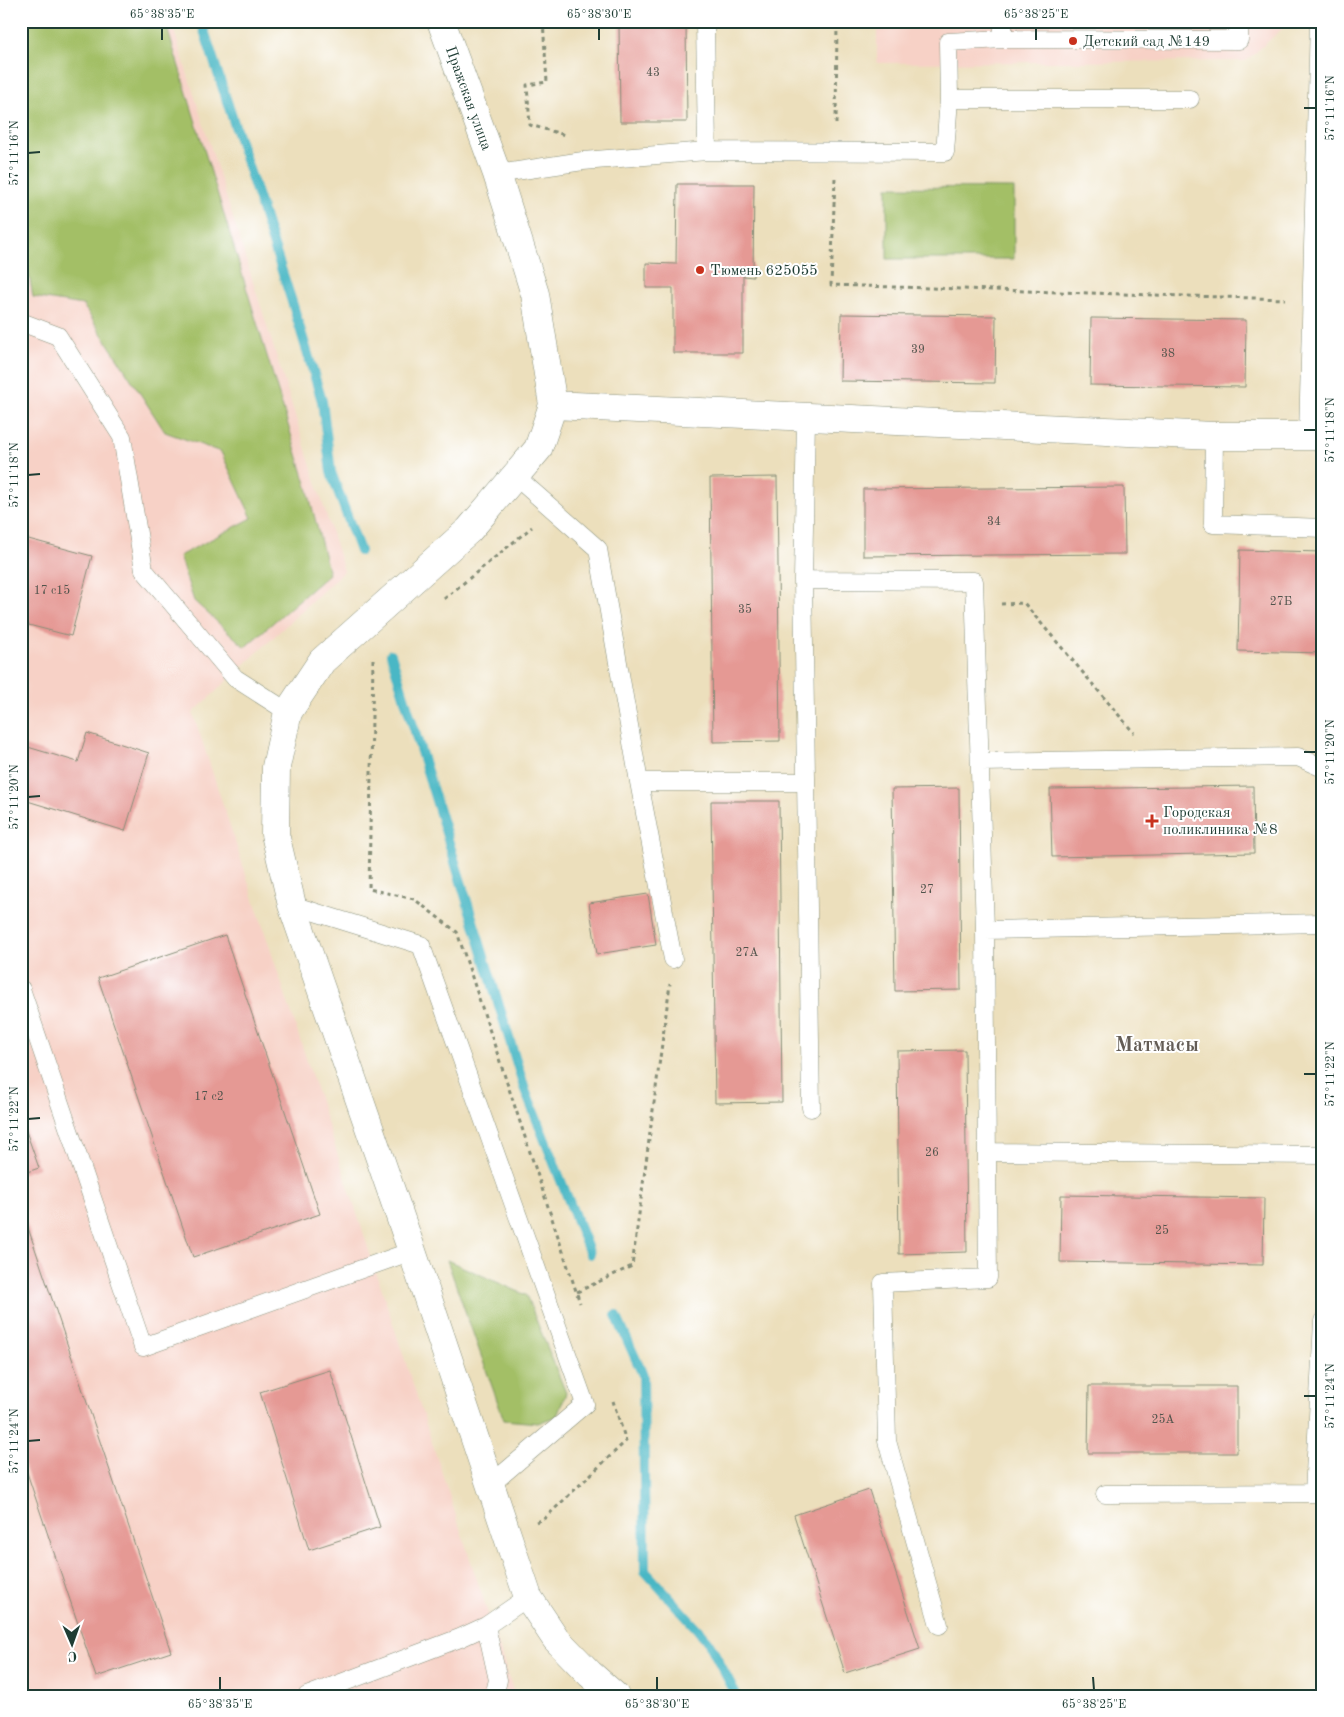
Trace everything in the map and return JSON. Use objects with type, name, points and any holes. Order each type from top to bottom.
[{"type":"street","name":"Пражская улица","points":[[441,21],[497,174],[535,294],[553,405]]},
{"type":"street","points":[[615,1696],[590,1674],[556,1639],[528,1597],[412,1251],[292,905],[275,834],[276,767],[288,712],[322,661],[469,530],[538,449],[553,405],[1214,436],[1316,436]]},
{"type":"lane","points":[[705,21],[707,151]]},
{"type":"lane","points":[[1003,21],[1003,39]]},
{"type":"lane","points":[[497,174],[583,162],[707,151],[945,152],[949,99],[948,42],[1003,39],[1239,40],[1239,21]]},
{"type":"lane","points":[[1316,436],[1313,300],[1319,21]]},
{"type":"lane","points":[[949,99],[1190,99]]},
{"type":"lane","points":[[21,322],[58,336],[122,436],[144,570],[235,678],[288,712]]},
{"type":"lane","points":[[806,418],[803,580],[811,1108]]},
{"type":"lane","points":[[1214,436],[1213,524],[1323,528]]},
{"type":"lane","points":[[515,476],[598,549],[639,782],[674,958]]},
{"type":"lane","points":[[803,580],[974,581],[985,930],[988,1278],[883,1283],[887,1441],[939,1626]]},
{"type":"lane","points":[[981,762],[1298,757],[1323,768]]},
{"type":"lane","points":[[639,782],[806,782]]},
{"type":"lane","points":[[292,905],[421,945],[585,1404],[490,1485]]},
{"type":"lane","points":[[985,930],[1323,923]]},
{"type":"lane","points":[[21,990],[143,1347],[412,1251]]},
{"type":"lane","points":[[987,1152],[1323,1155]]},
{"type":"lane","points":[[1105,1494],[1314,1493],[1323,1321]]},
{"type":"lane","points":[[307,1696],[486,1626],[528,1597]]},
{"type":"lane","points":[[486,1626],[498,1680],[494,1696]]},
{"type":"path","points":[[543,21],[547,82],[527,85],[530,125],[572,137]]},
{"type":"path","points":[[837,21],[831,285],[1313,300]]},
{"type":"path","points":[[441,601],[532,526],[548,505]]},
{"type":"path","points":[[975,604],[1024,603],[1157,760]]},
{"type":"path","points":[[373,656],[369,889],[414,899],[457,932],[583,1311]]},
{"type":"path","points":[[577,1292],[632,1266],[674,958]]},
{"type":"path","points":[[506,1533],[546,1518],[626,1441],[611,1394]]},
{"type":"shaded area","points":[[21,21],[171,21],[344,571],[193,713],[515,1696],[21,1696]]},
{"type":"shaded area","name":"Детский сад №149","points":[[877,21],[1291,21],[1246,61],[877,63]]},
{"type":"green space","points":[[21,21],[165,21],[307,487],[329,574],[245,647],[194,601],[179,556],[252,518],[221,452],[165,432],[83,305],[33,297],[21,232]]},
{"type":"green space","points":[[887,187],[1014,188],[1014,259],[887,259]]},
{"type":"green space","points":[[447,1260],[526,1295],[566,1393],[557,1416],[538,1423],[504,1420]]},
{"type":"building","points":[[619,21],[686,21],[687,122],[620,122]]},
{"type":"building","points":[[1019,21],[1044,21],[1044,23],[1019,23]]},
{"type":"building","name":"Тюмень 625055","points":[[677,184],[754,184],[753,277],[743,276],[743,353],[673,353],[673,288],[646,288],[646,263],[676,264]]},
{"type":"building","points":[[841,314],[996,316],[995,383],[840,381]]},
{"type":"building","points":[[1091,318],[1246,320],[1245,387],[1090,385]]},
{"type":"building","points":[[777,477],[780,741],[713,742],[710,478]]},
{"type":"building","points":[[1124,487],[1125,554],[863,556],[863,489]]},
{"type":"building","points":[[21,537],[92,556],[71,636],[21,623]]},
{"type":"building","points":[[1240,550],[1323,552],[1323,653],[1238,651]]},
{"type":"building","points":[[87,733],[149,753],[125,831],[21,799],[21,745],[78,762]]},
{"type":"building","name":"Городская поликлиника №8","points":[[1253,786],[1254,853],[1052,857],[1050,789]]},
{"type":"building","points":[[959,788],[961,990],[895,991],[892,789]]},
{"type":"building","points":[[711,801],[779,801],[782,1102],[715,1103]]},
{"type":"building","points":[[648,894],[656,945],[597,954],[589,903]]},
{"type":"building","points":[[225,935],[320,1214],[193,1257],[98,978]]},
{"type":"building","points":[[965,1050],[967,1252],[899,1254],[897,1051]]},
{"type":"building","points":[[21,1117],[39,1168],[21,1174]]},
{"type":"building","points":[[1061,1195],[1264,1198],[1263,1265],[1060,1262]]},
{"type":"building","points":[[21,1207],[171,1652],[96,1677],[21,1455]]},
{"type":"building","points":[[330,1370],[380,1527],[309,1550],[260,1392]]},
{"type":"building","points":[[1089,1386],[1237,1386],[1237,1453],[1088,1453]]},
{"type":"building","points":[[869,1490],[920,1649],[845,1673],[794,1515]]},
{"type":"waterway","points":[[201,21],[322,401],[331,472],[360,551]]},
{"type":"waterway","points":[[391,654],[525,1090],[590,1254]]},
{"type":"waterway","points":[[616,1315],[643,1375],[645,1571],[708,1641],[737,1696]]},
{"type":"place","name":"Детский сад №149","points":[[1073,41]]},
{"type":"place","name":"Тюмень 625055","points":[[700,270]]},
{"type":"place","name":"Городская поликлиника №8","points":[[1152,821]]},
{"type":"district","name":"Матмасы","points":[[1157,1044]]}]
